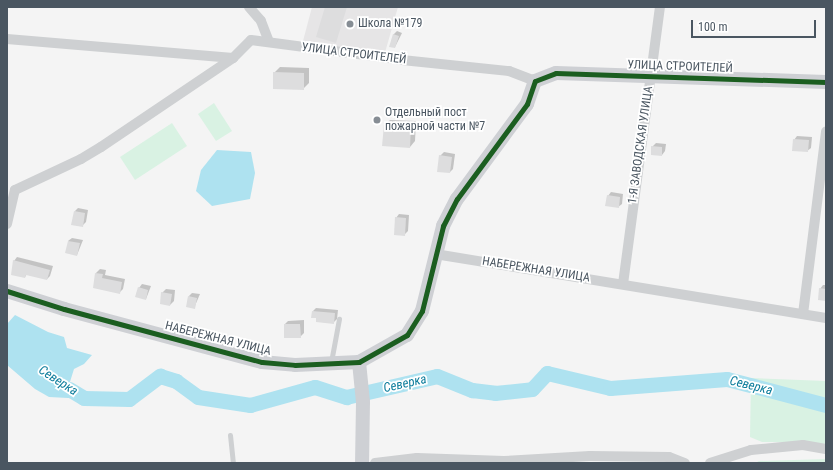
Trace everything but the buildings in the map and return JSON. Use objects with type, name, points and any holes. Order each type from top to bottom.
[{"type":"street","points":[[249,7],[261,21],[269,42]]},
{"type":"street","name":"1-Я ЗАВОДСКАЯ УЛИЦА","points":[[623,284],[660,7]]},
{"type":"street","points":[[7,39],[233,58]]},
{"type":"street","name":"УЛИЦА СТРОИТЕЛЕЙ","points":[[233,58],[251,40],[509,71],[535,81],[556,73],[826,82]]},
{"type":"street","points":[[7,224],[15,190],[102,149],[233,58]]},
{"type":"street","points":[[435,254],[443,226],[457,199],[527,104],[535,81]]},
{"type":"street","points":[[803,314],[826,132]]},
{"type":"street","name":"НАБЕРЕЖНАЯ УЛИЦА","points":[[8,293],[262,362],[295,365],[359,362],[407,335],[422,312],[435,254],[826,318]]},
{"type":"street","points":[[359,362],[363,386],[362,463]]},
{"type":"street","points":[[710,463],[751,450],[803,445],[826,449]]},
{"type":"street","points":[[375,463],[417,458],[504,461],[590,456],[669,457],[685,463]]},
{"type":"lane","points":[[198,87],[203,78]]},
{"type":"lane","points":[[331,363],[339,320]]},
{"type":"lane","points":[[230,435],[233,463]]},
{"type":"shaded area","name":"Школа №179","points":[[312,7],[398,7],[384,56],[303,41]]},
{"type":"green space","points":[[214,103],[232,131],[216,141],[198,114]]},
{"type":"green space","points":[[172,123],[187,146],[135,180],[120,157]]},
{"type":"green space","points":[[751,378],[826,381],[826,446],[813,442],[762,442],[750,437]]},
{"type":"green space","points":[[826,459],[826,463],[755,463],[759,461]]},
{"type":"water","points":[[217,150],[251,152],[255,173],[250,199],[212,206],[196,191],[201,170]]},
{"type":"water","points":[[15,315],[48,332],[64,337],[67,348],[92,355],[84,364],[74,369],[69,385],[87,399],[49,397],[35,389],[7,365],[7,324]]},
{"type":"waterway","name":"Северка","points":[[69,389],[84,398],[129,399],[160,376],[176,381],[198,397],[250,405],[315,387],[346,397],[437,376],[472,390],[495,393],[532,389],[547,373],[610,388],[727,379],[826,405]]},
{"type":"cycle path","points":[[7,291],[64,309],[262,362],[295,365],[359,362],[407,335],[422,311],[443,226],[457,199],[527,104],[535,81],[556,73],[826,82]]},
{"type":"place","name":"Школа №179","points":[[350,24]]},
{"type":"place","name":"Отдельный пост пожарной части №7","points":[[377,120]]}]
